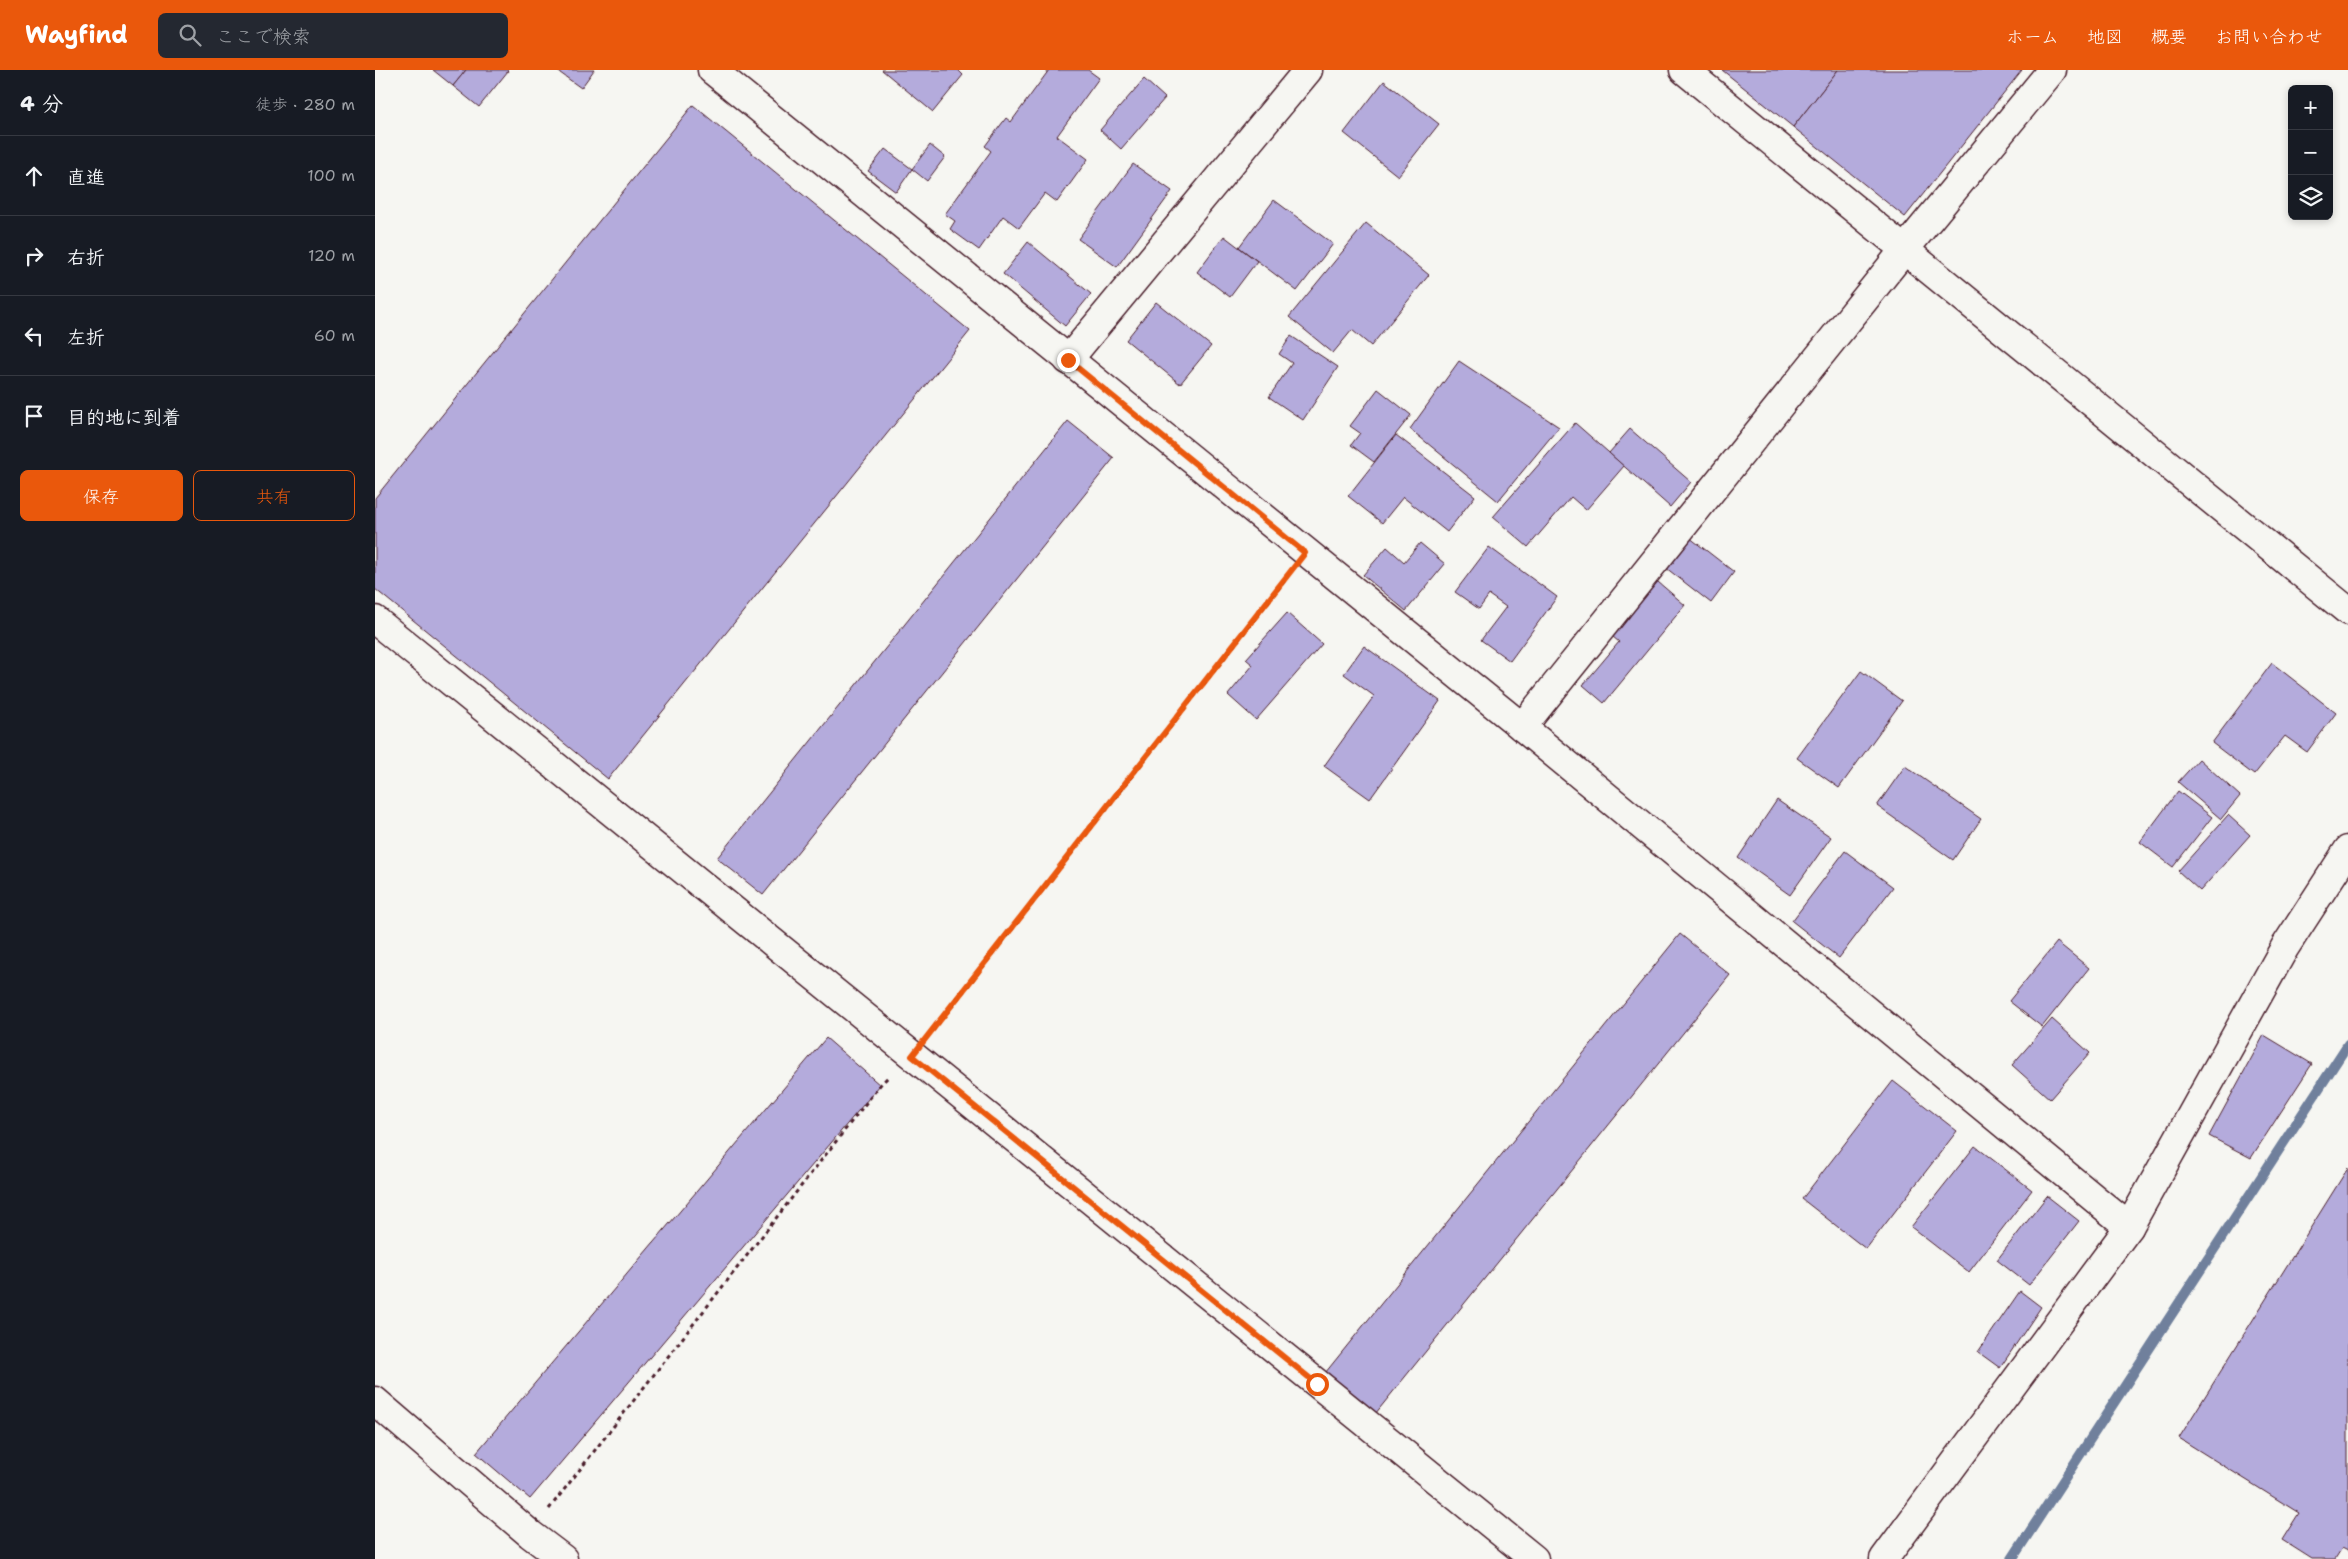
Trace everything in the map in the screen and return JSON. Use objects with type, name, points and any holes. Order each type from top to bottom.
[{"type":"street","points":[[712,70],[1305,553],[1523,727],[2129,1227]]},
{"type":"street","points":[[1068,360],[1308,70]]},
{"type":"street","points":[[1684,70],[2348,611]]},
{"type":"street","points":[[1523,727],[1905,249],[2052,70]]},
{"type":"street","points":[[375,620],[1534,1559]]},
{"type":"street","points":[[1884,1559],[2129,1227],[2285,947],[2348,850]]},
{"type":"street","points":[[375,1401],[530,1534],[563,1559]]},
{"type":"path","points":[[530,1534],[880,1085],[912,1056],[1305,553]]},
{"type":"building","points":[[433,70],[466,70],[453,86]]},
{"type":"building","points":[[466,70],[508,71],[479,107],[453,86]]},
{"type":"building","points":[[556,70],[594,70],[581,88]]},
{"type":"building","points":[[882,70],[958,70],[963,75],[933,112]]},
{"type":"building","points":[[1049,70],[1088,70],[1099,78],[1057,136],[1088,159],[1057,202],[1045,193],[1019,228],[1003,216],[979,250],[950,229],[955,221],[945,214],[991,151],[985,146],[1006,118],[1011,122]]},
{"type":"building","points":[[1722,70],[1838,70],[1793,127]]},
{"type":"building","points":[[1838,70],[2022,70],[1905,217],[1793,127]]},
{"type":"building","points":[[1144,79],[1165,98],[1121,149],[1100,130]]},
{"type":"building","points":[[1384,81],[1439,124],[1398,176],[1344,133]]},
{"type":"building","points":[[693,105],[970,331],[608,779],[375,589],[375,498]]},
{"type":"building","points":[[930,145],[945,157],[927,181],[912,169]]},
{"type":"building","points":[[885,149],[912,169],[896,192],[868,171]]},
{"type":"building","points":[[1133,164],[1172,191],[1117,267],[1078,239]]},
{"type":"building","points":[[1274,200],[1333,244],[1297,291],[1239,247]]},
{"type":"building","points":[[1366,223],[1429,275],[1371,346],[1352,330],[1333,353],[1289,317]]},
{"type":"building","points":[[1224,236],[1257,261],[1230,297],[1197,272]]},
{"type":"building","points":[[1028,242],[1091,294],[1065,326],[1003,274]]},
{"type":"building","points":[[1156,302],[1211,346],[1180,384],[1126,340]]},
{"type":"building","points":[[1291,336],[1338,367],[1303,420],[1269,397],[1292,363],[1279,354]]},
{"type":"building","points":[[1459,361],[1559,427],[1498,501],[1410,429]]},
{"type":"building","points":[[1378,389],[1411,415],[1374,462],[1351,445],[1360,433],[1350,426]]},
{"type":"building","points":[[1068,421],[1114,458],[763,895],[717,858]]},
{"type":"building","points":[[1575,423],[1624,466],[1586,510],[1571,497],[1528,547],[1493,517]]},
{"type":"building","points":[[1630,429],[1691,482],[1670,507],[1609,453]]},
{"type":"building","points":[[1396,435],[1475,496],[1447,532],[1403,497],[1382,523],[1348,496]]},
{"type":"building","points":[[1685,534],[1734,572],[1711,603],[1661,564]]},
{"type":"building","points":[[1420,543],[1445,564],[1406,611],[1363,575],[1387,547],[1404,562]]},
{"type":"building","points":[[1489,547],[1557,597],[1510,661],[1481,640],[1506,607],[1489,595],[1479,609],[1455,592]]},
{"type":"building","points":[[1651,576],[1685,605],[1604,703],[1583,685],[1619,642],[1606,631]]},
{"type":"building","points":[[1287,613],[1322,644],[1256,720],[1228,695],[1253,665],[1246,659]]},
{"type":"building","points":[[1364,646],[1440,701],[1370,799],[1324,766],[1374,696],[1344,674]]},
{"type":"building","points":[[2272,663],[2336,713],[2307,752],[2285,736],[2254,775],[2212,743]]},
{"type":"building","points":[[1861,671],[1902,701],[1839,788],[1797,758]]},
{"type":"building","points":[[2199,759],[2240,796],[2221,819],[2178,782]]},
{"type":"building","points":[[1905,766],[1981,819],[1953,860],[1877,806]]},
{"type":"building","points":[[2178,791],[2212,817],[2173,867],[2140,842]]},
{"type":"building","points":[[1777,800],[1831,837],[1790,895],[1738,858]]},
{"type":"building","points":[[2228,815],[2250,835],[2200,891],[2178,871]]},
{"type":"building","points":[[1845,851],[1893,887],[1839,958],[1792,921]]},
{"type":"building","points":[[1680,934],[1730,975],[1367,1424],[1317,1383]]},
{"type":"building","points":[[2057,942],[2089,968],[2042,1027],[2009,1001]]},
{"type":"building","points":[[2052,1019],[2090,1053],[2050,1099],[2012,1065]]},
{"type":"building","points":[[2264,1035],[2312,1064],[2251,1158],[2209,1136]]},
{"type":"building","points":[[826,1038],[880,1085],[530,1499],[476,1453]]},
{"type":"building","points":[[1893,1081],[1957,1131],[1866,1249],[1802,1199]]},
{"type":"building","points":[[1975,1146],[2032,1190],[1969,1272],[1911,1227]]},
{"type":"building","points":[[2348,1168],[2348,1551],[2342,1548],[2335,1559],[2312,1559],[2282,1540],[2299,1513],[2179,1438]]},
{"type":"building","points":[[2047,1196],[2079,1221],[2029,1285],[1997,1260]]},
{"type":"building","points":[[2020,1291],[2041,1307],[2000,1368],[1978,1352]]},
{"type":"waterway","points":[[2012,1559],[2348,1044]]},
{"type":"route","points":[[1068,360],[1305,553],[912,1056],[1317,1384]]}]
